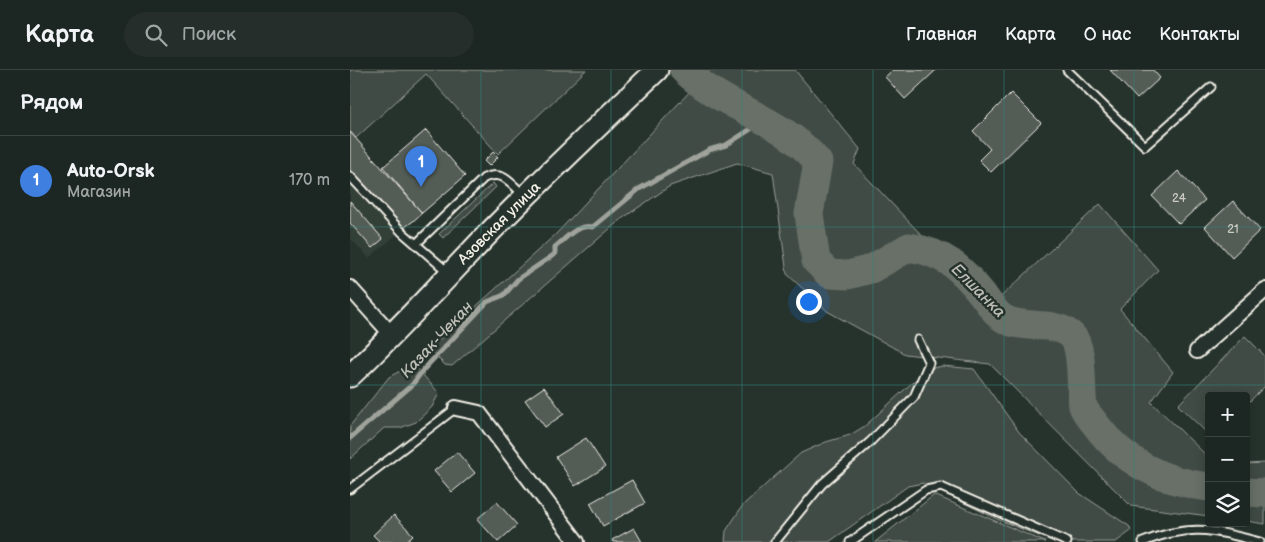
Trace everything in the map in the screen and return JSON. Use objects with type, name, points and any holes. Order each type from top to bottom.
[{"type":"main road","name":"Азовская улица","points":[[350,376],[393,336],[450,273],[525,196],[655,72]]},
{"type":"street","points":[[350,288],[393,336]]},
{"type":"street","points":[[1197,351],[1265,290]]},
{"type":"street","points":[[456,408],[479,412],[577,542]]},
{"type":"lane","points":[[1067,70],[1145,146],[1211,87]]},
{"type":"lane","points":[[417,244],[484,178],[494,173],[502,176],[525,196]]},
{"type":"lane","points":[[350,176],[402,232],[450,273]]},
{"type":"lane","points":[[775,542],[822,484],[870,442],[914,397],[929,363],[918,340]]},
{"type":"lane","points":[[350,489],[456,408]]},
{"type":"lane","points":[[850,542],[926,490],[941,487],[1067,542]]},
{"type":"lane","points":[[1143,542],[1167,532],[1209,529],[1260,542]]},
{"type":"shaded area","points":[[350,70],[586,70],[498,154],[426,74],[356,138],[350,131]]},
{"type":"shaded area","points":[[710,70],[795,70],[860,149],[854,164],[990,307],[1100,204],[1158,270],[1120,309],[1173,372],[1151,402],[1205,454],[1205,515],[1131,506],[990,364],[905,354],[827,311],[787,274],[773,173],[737,163],[670,186],[620,220],[452,366],[445,365],[429,349],[556,234]]},
{"type":"shaded area","points":[[350,132],[422,213],[369,258],[350,238]]},
{"type":"shaded area","points":[[493,183],[496,187],[443,238],[439,234]]},
{"type":"shaded area","points":[[1245,336],[1265,356],[1265,386],[1250,401],[1250,392],[1205,392],[1205,431],[1178,405]]},
{"type":"shaded area","points":[[413,364],[439,393],[432,407],[416,422],[400,428],[384,428],[350,459],[350,426],[389,377]]},
{"type":"shaded area","points":[[943,366],[974,369],[1019,432],[1079,493],[1129,526],[1131,531],[1116,542],[1054,542],[999,520],[923,483],[908,486],[829,542],[725,542],[726,531],[743,505],[801,453],[826,442],[850,435],[865,426],[927,369]]},
{"type":"shaded area","points":[[1265,463],[1265,524],[1250,522],[1250,464]]},
{"type":"shaded area","points":[[934,495],[1045,542],[875,542]]},
{"type":"building","points":[[893,70],[936,70],[905,99],[885,77]]},
{"type":"building","points":[[1110,70],[1153,70],[1160,78],[1137,99]]},
{"type":"building","points":[[1011,93],[1041,123],[991,172],[979,160],[990,149],[973,131]]},
{"type":"building","points":[[426,130],[465,176],[422,213],[383,167]]},
{"type":"building","points":[[350,132],[422,213],[402,229],[350,172]]},
{"type":"building","points":[[493,152],[498,157],[489,166],[484,161]]},
{"type":"building","points":[[1178,171],[1205,200],[1179,224],[1152,196]]},
{"type":"building","points":[[350,201],[383,239],[372,248],[350,223]]},
{"type":"building","points":[[1233,201],[1260,230],[1232,257],[1205,227]]},
{"type":"building","points":[[544,387],[564,414],[545,427],[525,400]]},
{"type":"building","points":[[586,438],[605,467],[575,486],[556,457]]},
{"type":"building","points":[[457,452],[475,473],[452,492],[434,471]]},
{"type":"building","points":[[632,480],[645,503],[603,526],[590,503]]},
{"type":"building","points":[[497,502],[517,525],[498,542],[477,519]]},
{"type":"building","points":[[394,515],[413,535],[405,542],[380,542],[373,535]]},
{"type":"building","points":[[634,528],[642,542],[613,542],[612,540]]},
{"type":"waterway","name":"Елшанка","points":[[684,70],[717,95],[788,135],[804,147],[818,162],[809,214],[816,261],[829,274],[848,275],[871,269],[909,247],[942,257],[959,269],[1003,318],[1019,324],[1057,328],[1072,336],[1076,342],[1080,359],[1084,409],[1119,450],[1132,460],[1161,475],[1205,486]]},
{"type":"waterway","name":"Казак-Чекан","points":[[350,438],[412,385],[423,370],[487,302],[504,295],[518,279],[555,254],[555,247],[573,232],[582,227],[593,227],[639,189],[709,150],[726,145],[765,120]]},
{"type":"waterway","name":"Елшанка","points":[[1250,492],[1265,493]]},
{"type":"place","name":"Auto-Orsk","points":[[421,187]]}]
